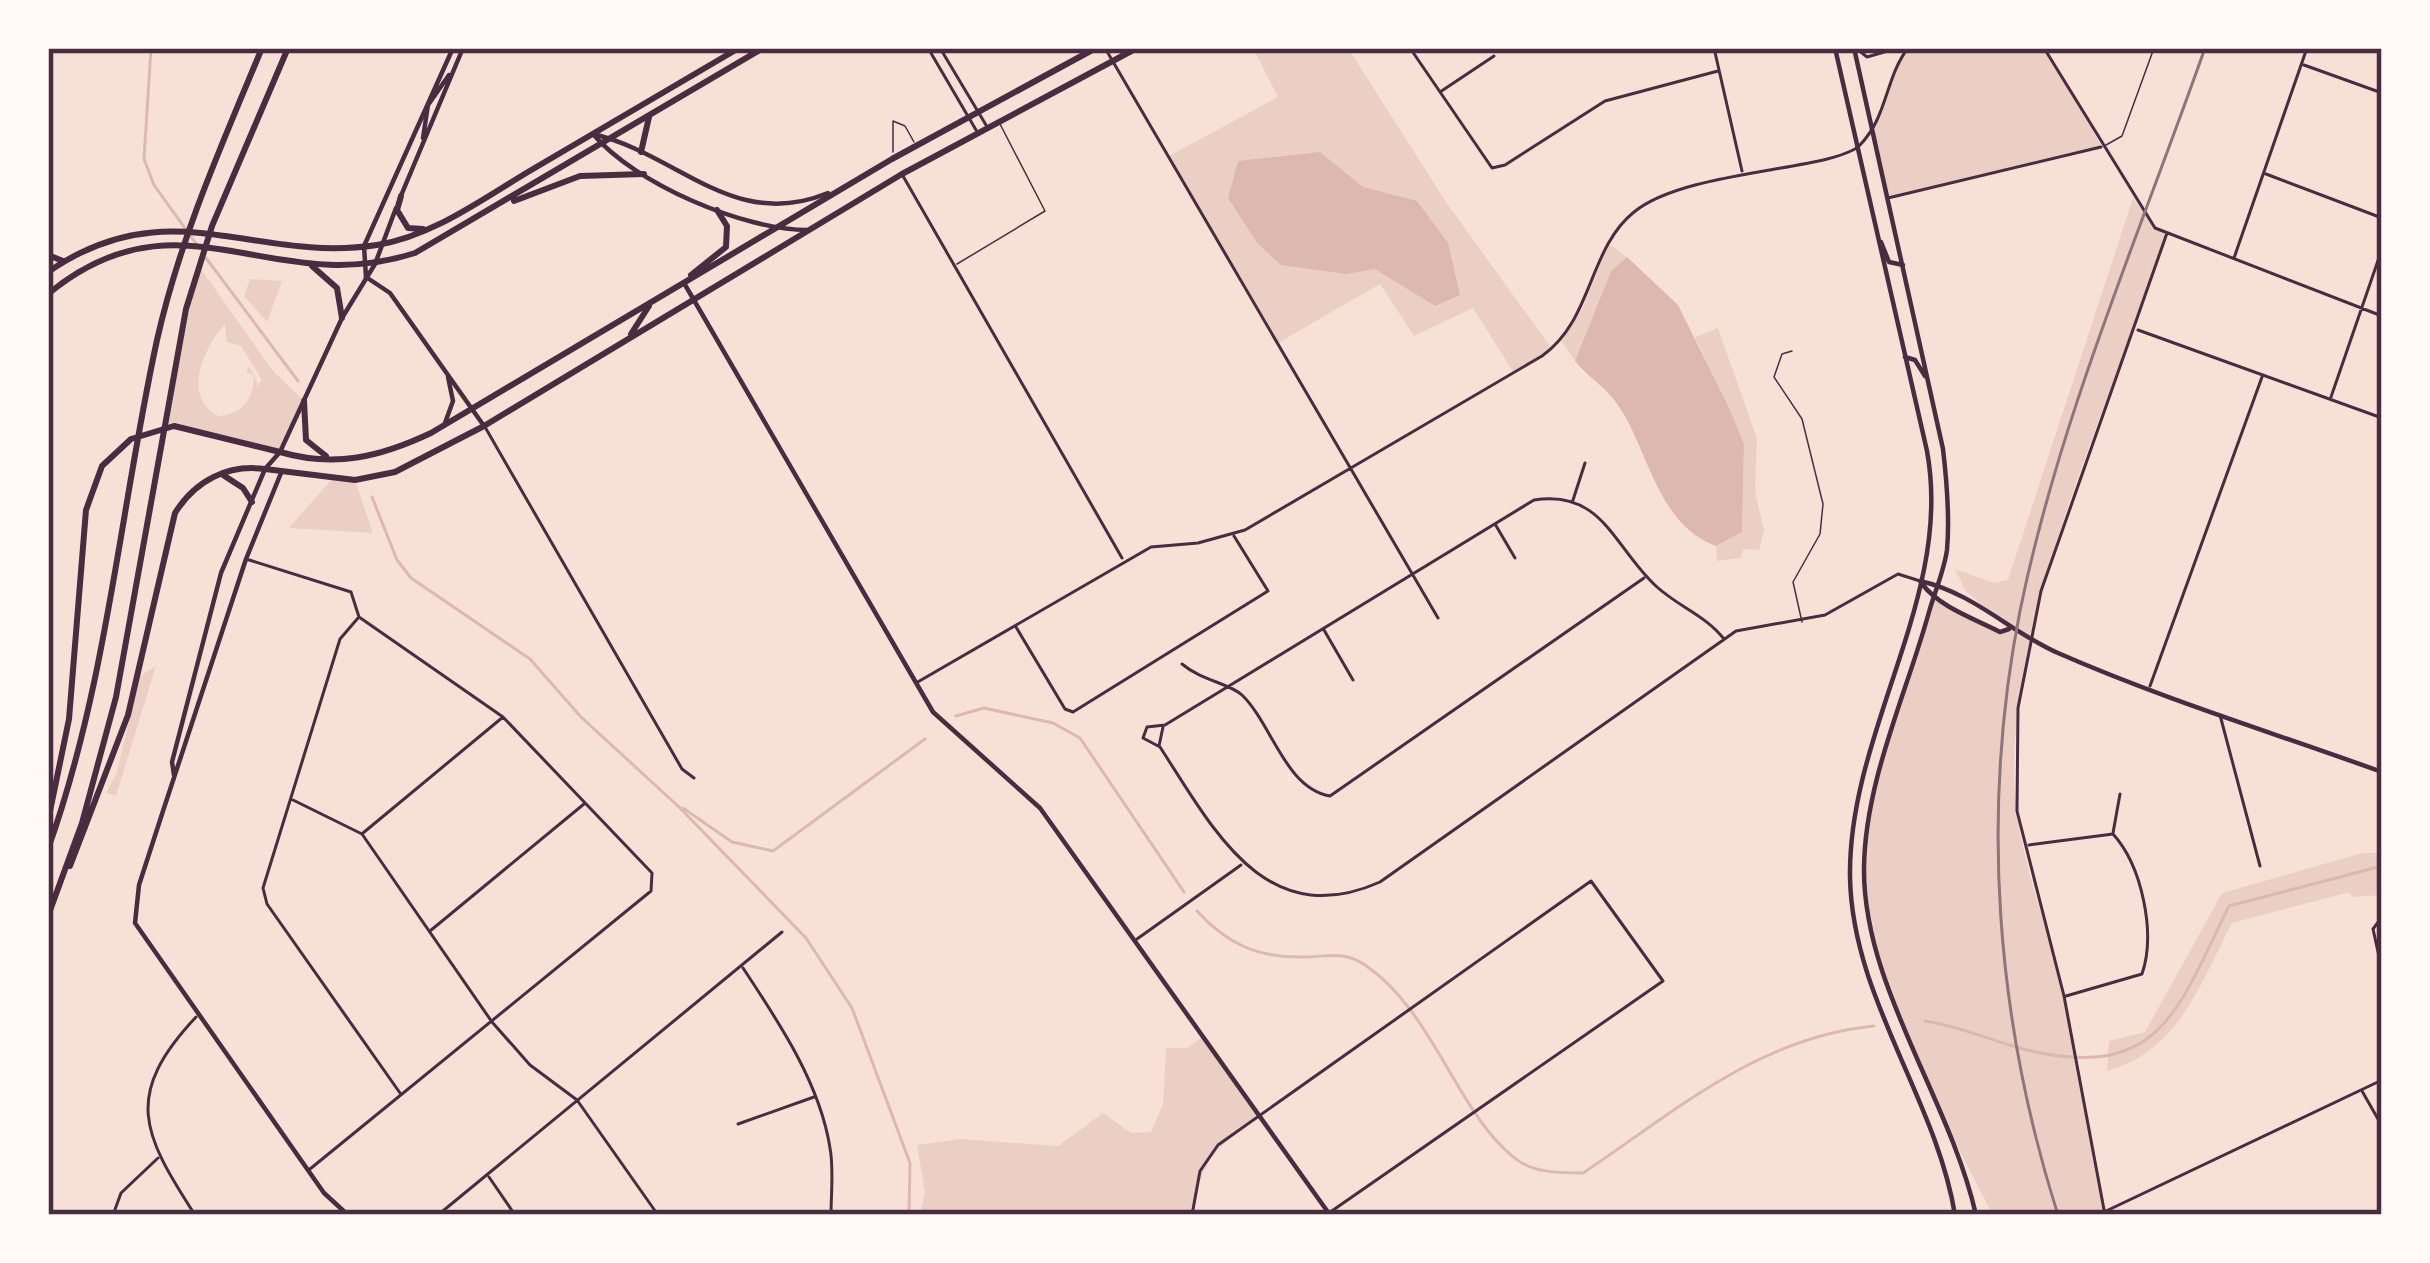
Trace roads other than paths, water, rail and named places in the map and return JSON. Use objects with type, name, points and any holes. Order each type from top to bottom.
[{"type":"main road","points":[[48,849],[94,693],[145,399],[172,280],[208,175],[262,48]]},
{"type":"main road","points":[[48,918],[103,752],[186,309],[228,188],[287,48]]},
{"type":"main road","points":[[453,48],[364,246],[361,265],[366,277],[390,293],[484,425]]},
{"type":"main road","points":[[175,775],[172,762],[218,586],[265,469],[280,452],[342,318],[375,264],[463,48]]},
{"type":"main road","points":[[727,70],[725,62],[741,48]]},
{"type":"main road","points":[[48,272],[110,238],[179,230],[269,242],[364,246],[427,230],[741,48]]},
{"type":"main road","points":[[48,294],[88,263],[146,244],[190,244],[249,258],[309,264],[375,264],[415,254],[505,205],[763,48]]},
{"type":"main road","points":[[48,820],[70,719],[86,510],[102,466],[131,440],[174,426],[335,460],[391,452],[474,410],[977,110],[1101,48]]},
{"type":"main road","points":[[48,918],[128,715],[175,513],[195,488],[220,473],[265,469],[355,480],[394,472],[484,425],[902,174],[1137,48]]},
{"type":"main road","points":[[1835,48],[1933,481],[1933,532],[1855,800],[1850,878],[1862,962],[1945,1169],[1955,1215]]},
{"type":"main road","points":[[1855,48],[1928,380],[1949,502],[1938,585],[1870,802],[1864,874],[1879,960],[1961,1154],[1976,1215]]},
{"type":"main road","points":[[423,144],[428,106],[454,70]]},
{"type":"main road","points":[[640,152],[649,117]]},
{"type":"main road","points":[[593,134],[612,138],[730,196],[767,206],[814,200],[848,185]]},
{"type":"main road","points":[[593,134],[644,174],[717,210],[776,230],[812,230]]},
{"type":"main road","points":[[505,205],[580,176],[644,174]]},
{"type":"main road","points":[[400,196],[402,220],[408,228],[427,230]]},
{"type":"main road","points":[[682,284],[726,248],[727,226],[717,210]]},
{"type":"main road","points":[[1874,220],[1889,262],[1903,265]]},
{"type":"main road","points":[[48,255],[63,261]]},
{"type":"main road","points":[[309,264],[337,288],[342,318]]},
{"type":"main road","points":[[682,284],[914,683],[953,736],[1040,808],[1328,1214]]},
{"type":"main road","points":[[629,337],[649,306]]},
{"type":"main road","points":[[1905,357],[1915,360],[1928,380]]},
{"type":"main road","points":[[443,427],[453,401],[447,371]]},
{"type":"main road","points":[[304,401],[306,440],[335,460]]},
{"type":"main road","points":[[280,452],[281,473],[246,559],[175,775],[136,902],[135,922],[309,1171],[348,1215]]},
{"type":"main road","points":[[220,473],[243,488],[252,502]]},
{"type":"main road","points":[[1920,581],[1938,585],[2004,619],[2009,629],[2030,641],[2382,772]]},
{"type":"main road","points":[[1920,581],[1933,598],[2000,632],[2009,629]]},
{"type":"street","points":[[928,48],[977,132]]},
{"type":"street","points":[[940,48],[987,127]]},
{"type":"street","points":[[1101,48],[1438,618]]},
{"type":"street","points":[[1410,48],[1492,168],[1605,101],[1718,70]]},
{"type":"street","points":[[1714,48],[1743,172]]},
{"type":"street","points":[[1855,48],[1867,57],[1898,48]]},
{"type":"street","points":[[914,683],[1151,547],[1234,536],[1552,350],[1582,309],[1614,235],[1648,201],[1743,172],[1856,149],[1882,117],[1895,67],[1908,48]]},
{"type":"street","points":[[2044,48],[2156,228],[2382,316]]},
{"type":"street","points":[[2234,260],[2307,48]]},
{"type":"street","points":[[1438,94],[1494,56]]},
{"type":"street","points":[[2302,64],[2382,93]]},
{"type":"street","points":[[1886,198],[2102,146]]},
{"type":"street","points":[[2264,173],[2382,218]]},
{"type":"street","points":[[902,174],[1123,561]]},
{"type":"street","points":[[2103,1214],[2064,996],[2014,777],[2030,641],[2041,591],[2167,233]]},
{"type":"street","points":[[2331,399],[2382,249]]},
{"type":"street","points":[[2136,329],[2382,418]]},
{"type":"street","points":[[2149,688],[2262,377]]},
{"type":"street","points":[[484,425],[682,769],[694,778]]},
{"type":"street","points":[[1573,500],[1585,463]]},
{"type":"street","points":[[1724,639],[1702,616],[1645,577],[1604,519],[1573,500],[1534,500],[1165,725],[1145,730],[1144,742],[1160,747],[1243,864],[1268,884],[1308,896],[1344,895],[1380,882],[1724,639],[1749,628],[1802,622],[1845,605],[1880,580],[1898,574],[1920,581]]},
{"type":"street","points":[[1494,523],[1515,559]]},
{"type":"street","points":[[1015,625],[1065,709],[1073,712],[1268,591],[1234,536]]},
{"type":"street","points":[[246,559],[351,592],[358,617],[503,717],[652,873],[651,891],[309,1171]]},
{"type":"street","points":[[1182,664],[1202,681],[1240,692],[1305,785],[1330,796],[1645,577]]},
{"type":"street","points":[[358,617],[340,639],[262,888],[267,904],[401,1095]]},
{"type":"street","points":[[1323,628],[1353,680]]},
{"type":"street","points":[[2219,713],[2260,866]]},
{"type":"street","points":[[362,834],[503,717]]},
{"type":"street","points":[[1160,747],[1165,725]]},
{"type":"street","points":[[2113,834],[2120,794]]},
{"type":"street","points":[[293,800],[362,834],[492,1022],[530,1065],[577,1100],[658,1215]]},
{"type":"street","points":[[428,932],[584,804]]},
{"type":"street","points":[[2027,846],[2113,834]]},
{"type":"street","points":[[2064,996],[2142,974],[2150,952],[2129,852],[2113,834]]},
{"type":"street","points":[[1134,941],[1243,864]]},
{"type":"street","points":[[1192,1215],[1200,1171],[1214,1150],[1592,881],[1663,981],[1328,1214]]},
{"type":"street","points":[[2382,917],[2373,929],[2382,970]]},
{"type":"street","points":[[438,1215],[782,932]]},
{"type":"street","points":[[741,966],[781,1026],[814,1097],[830,1148],[831,1215]]},
{"type":"street","points":[[195,1215],[158,1158],[148,1120],[151,1082],[162,1054],[199,1013]]},
{"type":"street","points":[[2081,1215],[2103,1214],[2382,1079]]},
{"type":"street","points":[[2362,1089],[2382,1126]]},
{"type":"street","points":[[738,1124],[814,1097]]},
{"type":"street","points":[[112,1215],[122,1193],[158,1158]]},
{"type":"street","points":[[487,1175],[515,1215]]},
{"type":"lane","points":[[2102,146],[2122,136],[2154,48]]},
{"type":"lane","points":[[892,159],[892,121],[905,126],[916,146]]},
{"type":"lane","points":[[953,266],[1045,211],[999,121]]},
{"type":"lane","points":[[1792,351],[1782,354],[1774,377],[1802,419],[1823,504],[1820,535],[1793,582],[1802,622]]},
{"type":"waterway","points":[[151,48],[144,159],[154,185],[197,245]]},
{"type":"waterway","points":[[206,258],[298,381]]},
{"type":"waterway","points":[[372,497],[397,560],[411,578],[530,659],[581,717],[679,807],[806,938],[852,1008],[910,1163],[909,1215]]},
{"type":"waterway","points":[[956,716],[984,708],[1053,723],[1080,738],[1184,892]]},
{"type":"waterway","points":[[683,808],[732,842],[773,851],[925,739]]},
{"type":"waterway","points":[[1925,1021],[2023,1049],[2069,1057],[2106,1056],[2135,1046],[2158,1030],[2194,977],[2229,906],[2382,866]]},
{"type":"waterway","points":[[1197,911],[1220,932],[1258,952],[1287,957],[1342,956],[1365,965],[1408,1007],[1492,1136],[1520,1162],[1546,1171],[1583,1173],[1686,1102],[1756,1061],[1832,1033],[1874,1026]]},
{"type":"railway","points":[[2058,1215],[2020,1067],[2008,991],[1998,839],[2008,687],[2020,611],[2056,468],[2205,48]]}]
